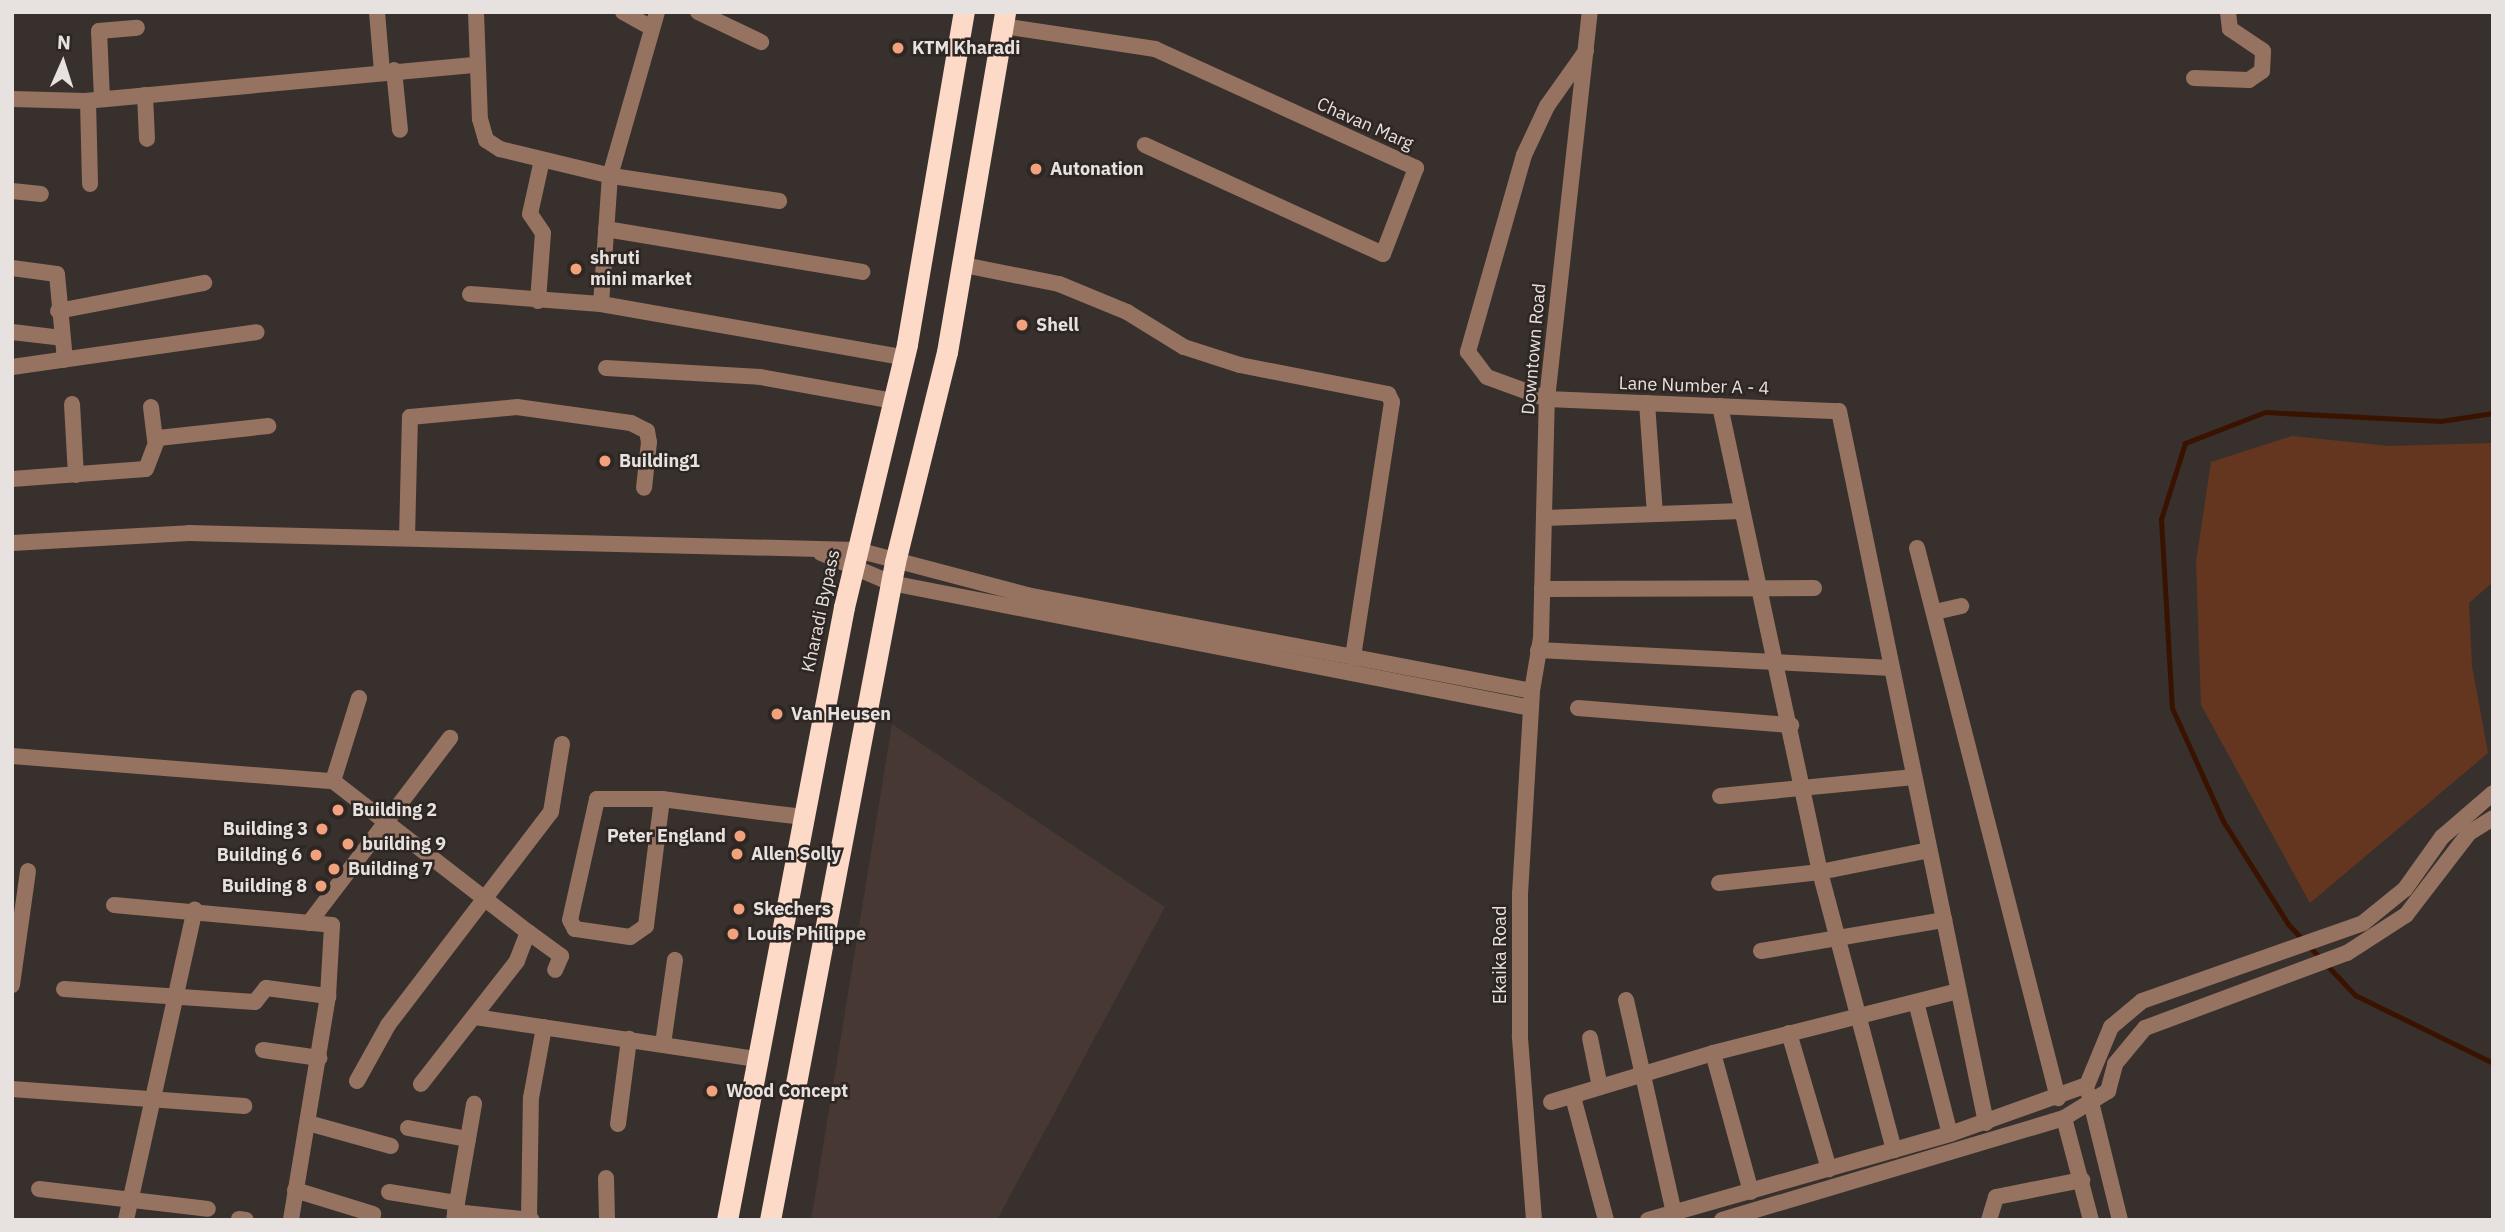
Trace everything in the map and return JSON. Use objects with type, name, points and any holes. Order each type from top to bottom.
[{"type":"highway","name":"Kharadi Bypass","points":[[727,1220],[854,560],[904,357],[964,12]]},
{"type":"highway","points":[[770,1220],[893,572],[964,265],[1004,19]]},
{"type":"street","points":[[377,12],[400,130]]},
{"type":"street","points":[[476,12],[476,65],[486,140],[542,160],[610,176],[779,201]]},
{"type":"street","points":[[623,12],[652,28]]},
{"type":"street","points":[[601,304],[610,176],[657,12]]},
{"type":"street","points":[[698,12],[761,42]]},
{"type":"street","name":"Downtown Road","points":[[1532,691],[1542,589],[1547,399],[1590,12]]},
{"type":"street","points":[[2194,78],[2249,80],[2262,71],[2263,51],[2230,29],[2228,12]]},
{"type":"street","name":"Chavan Marg","points":[[1004,19],[1155,49],[1416,168],[1383,254],[1145,145]]},
{"type":"street","points":[[90,184],[99,31],[137,29]]},
{"type":"street","name":"Lane Number A - 4","points":[[1586,51],[1546,106],[1524,155],[1468,352],[1487,377],[1547,399],[1839,411],[1892,668]]},
{"type":"street","points":[[12,117],[13,100],[95,100],[308,76],[476,65]]},
{"type":"street","points":[[145,94],[147,139]]},
{"type":"street","points":[[538,301],[542,233],[530,214],[542,160]]},
{"type":"street","points":[[12,191],[41,194]]},
{"type":"street","points":[[606,229],[862,272]]},
{"type":"street","points":[[964,265],[1059,284],[1127,312],[1184,347],[1240,365],[1388,394],[1353,658]]},
{"type":"street","points":[[12,268],[57,274],[58,311],[65,360]]},
{"type":"street","points":[[58,311],[204,283]]},
{"type":"street","points":[[470,293],[538,301],[601,304],[904,357]]},
{"type":"street","points":[[12,332],[62,338]]},
{"type":"street","points":[[12,368],[257,332]]},
{"type":"street","points":[[606,368],[760,377],[893,401]]},
{"type":"street","points":[[1647,403],[1655,514]]},
{"type":"street","points":[[72,404],[76,474]]},
{"type":"street","points":[[1720,406],[1774,661],[1791,724],[1820,873],[1854,1017],[1894,1150]]},
{"type":"street","points":[[12,479],[146,469],[153,462],[155,440],[151,407]]},
{"type":"street","points":[[407,538],[410,417],[517,407],[631,423],[647,431],[649,442],[644,488]]},
{"type":"street","points":[[155,440],[268,426]]},
{"type":"street","points":[[1544,518],[1742,511]]},
{"type":"street","points":[[12,543],[189,533],[819,552],[893,572],[1531,708]]},
{"type":"street","points":[[1917,548],[2058,1098]]},
{"type":"street","points":[[893,572],[1532,691]]},
{"type":"street","points":[[1542,589],[1814,588]]},
{"type":"street","points":[[1935,611],[1961,606]]},
{"type":"street","points":[[1538,650],[1892,668],[1986,1123]]},
{"type":"street","name":"Ekaika Road","points":[[1532,691],[1518,981],[1534,1220]]},
{"type":"street","points":[[333,781],[359,698]]},
{"type":"street","points":[[1578,708],[1791,724]]},
{"type":"street","points":[[309,923],[387,828],[450,738]]},
{"type":"street","points":[[357,1082],[388,1025],[551,812],[562,744]]},
{"type":"street","points":[[12,756],[333,781],[387,828],[561,956],[555,970]]},
{"type":"street","points":[[1720,796],[1914,777]]},
{"type":"street","points":[[2120,1220],[2087,1085],[2093,1058],[2111,1027],[2142,1001],[2334,936],[2363,923],[2405,889],[2442,837],[2493,793]]},
{"type":"street","points":[[662,799],[646,926],[630,937],[575,929],[570,920],[597,799],[662,799],[804,817]]},
{"type":"street","points":[[1722,1220],[2064,1118],[2108,1091],[2115,1064],[2145,1028],[2294,975],[2347,953],[2406,915],[2469,833],[2493,818]]},
{"type":"street","points":[[1719,883],[1820,873],[1929,850]]},
{"type":"street","points":[[12,985],[27,871]]},
{"type":"street","points":[[114,905],[195,910],[332,925],[328,996],[291,1220]]},
{"type":"street","points":[[125,1220],[195,910]]},
{"type":"street","points":[[1761,951],[1944,920]]},
{"type":"street","points":[[421,1084],[517,961],[528,932]]},
{"type":"street","points":[[2281,954],[2294,975]]},
{"type":"street","points":[[663,1044],[676,960]]},
{"type":"street","points":[[64,989],[175,994],[255,1002],[266,988],[328,996]]},
{"type":"street","points":[[1551,1102],[1713,1053],[1958,991]]},
{"type":"street","points":[[1626,1000],[1640,1073],[1674,1213]]},
{"type":"street","points":[[1916,1002],[1950,1134]]},
{"type":"street","points":[[475,1017],[757,1059]]},
{"type":"street","points":[[388,1192],[455,1212],[530,1220],[531,1098],[544,1027]]},
{"type":"street","points":[[1789,1033],[1829,1169]]},
{"type":"street","points":[[1590,1038],[1600,1087]]},
{"type":"street","points":[[618,1124],[629,1039]]},
{"type":"street","points":[[263,1050],[319,1058]]},
{"type":"street","points":[[1713,1053],[1751,1192]]},
{"type":"street","points":[[1648,1220],[1986,1123],[2087,1085]]},
{"type":"street","points":[[12,1089],[150,1102],[244,1106]]},
{"type":"street","points":[[1573,1097],[1606,1220]]},
{"type":"street","points":[[455,1212],[474,1104]]},
{"type":"street","points":[[2064,1118],[2091,1220]]},
{"type":"street","points":[[308,1123],[391,1146]]},
{"type":"street","points":[[408,1128],[468,1139]]},
{"type":"street","points":[[606,1178],[607,1220]]},
{"type":"street","points":[[1989,1220],[1996,1197],[2082,1180]]},
{"type":"street","points":[[39,1189],[208,1209]]},
{"type":"street","points":[[295,1190],[373,1214]]},
{"type":"shaded area","points":[[2292,436],[2389,446],[2493,443],[2493,582],[2469,603],[2472,666],[2488,753],[2310,903],[2201,705],[2196,562],[2211,462]]},
{"type":"shaded area","points":[[892,724],[1165,907],[997,1220],[811,1220]]},
{"type":"waterway","points":[[2493,413],[2441,421],[2265,412],[2185,443],[2161,519],[2172,708],[2223,821],[2288,924],[2355,995],[2493,1063]]},
{"type":"place","name":"KTM Kharadi","points":[[898,48]]},
{"type":"place","name":"Autonation","points":[[1036,169]]},
{"type":"place","name":"shruti mini market","points":[[576,269]]},
{"type":"place","name":"Shell","points":[[1022,325]]},
{"type":"place","name":"Building1","points":[[605,461]]},
{"type":"place","name":"Van Heusen","points":[[777,714]]},
{"type":"place","name":"Building 2","points":[[338,810]]},
{"type":"place","name":"Building 3","points":[[322,829]]},
{"type":"place","name":"Peter England","points":[[740,836]]},
{"type":"place","name":"building 9","points":[[348,844]]},
{"type":"place","name":"Allen Solly","points":[[737,854]]},
{"type":"place","name":"Building 6","points":[[316,855]]},
{"type":"place","name":"Building 7","points":[[334,869]]},
{"type":"place","name":"Building 8","points":[[321,886]]},
{"type":"place","name":"Skechers","points":[[739,909]]},
{"type":"place","name":"Louis Philippe","points":[[733,934]]},
{"type":"place","name":"Wood Concept","points":[[712,1091]]}]
